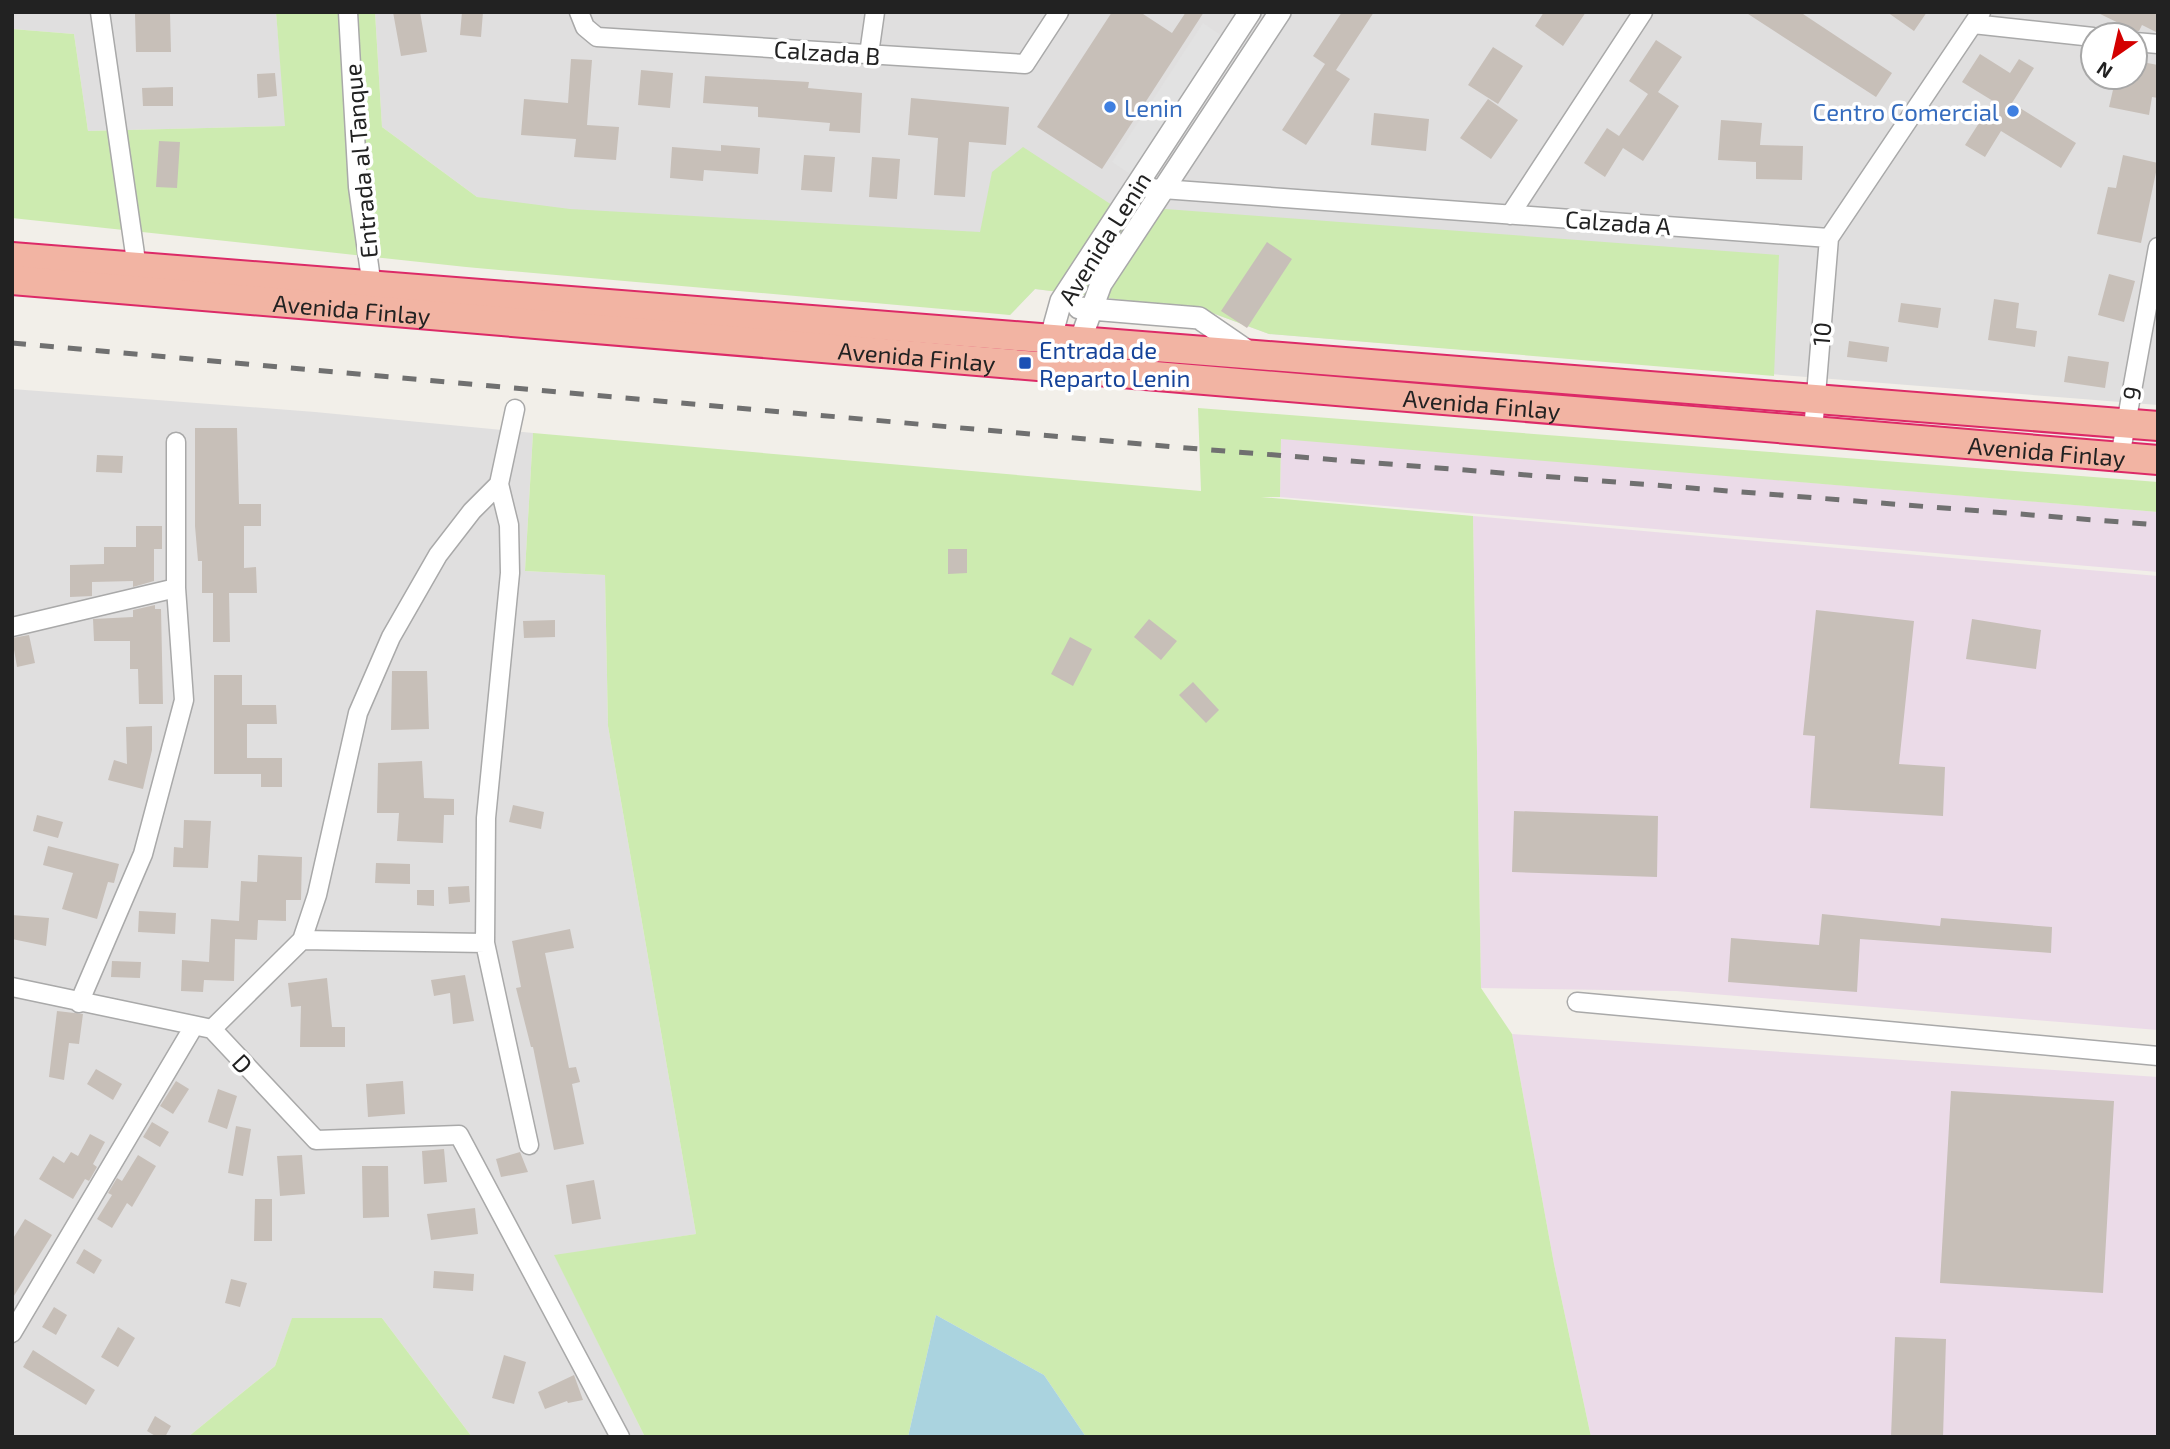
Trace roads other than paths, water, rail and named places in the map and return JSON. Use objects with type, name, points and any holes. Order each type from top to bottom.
[{"type":"highway","name":"Avenida Finlay","points":[[12,257],[138,278],[373,297],[1051,337],[2158,426]]},
{"type":"highway","name":"Avenida Finlay","points":[[12,280],[138,278]]},
{"type":"highway","name":"Avenida Finlay","points":[[373,297],[539,326],[1069,367],[2158,460]]},
{"type":"street","points":[[100,12],[138,278]]},
{"type":"street","name":"Entrada al Tanque","points":[[348,12],[358,187],[373,297]]},
{"type":"street","name":"Calzada B","points":[[579,12],[585,27],[597,37],[1026,64],[1059,12]]},
{"type":"street","points":[[869,54],[875,12]]},
{"type":"street","name":"Avenida Lenin","points":[[1051,337],[1059,307],[1250,12]]},
{"type":"street","name":"Avenida Lenin","points":[[1069,367],[1083,340],[1090,309],[1101,284],[1280,12]]},
{"type":"street","points":[[1510,215],[1643,12]]},
{"type":"street","points":[[1829,238],[1977,18],[2079,35]]},
{"type":"street","name":"Calzada A","points":[[1135,187],[1829,238]]},
{"type":"street","name":"10","points":[[1813,431],[1829,238]]},
{"type":"street","name":"9","points":[[2120,457],[2158,247]]},
{"type":"street","points":[[1059,307],[1199,318],[1250,353]]},
{"type":"street","points":[[1051,337],[1069,367]]},
{"type":"street","points":[[515,409],[499,484],[509,525],[510,573],[486,818],[485,943],[529,1145]]},
{"type":"street","points":[[79,1003],[143,854],[184,700],[176,588],[176,442]]},
{"type":"street","points":[[12,1334],[203,1028],[302,940],[317,895],[363,700],[391,637],[438,555],[472,511],[499,484]]},
{"type":"street","points":[[12,627],[176,588]]},
{"type":"street","points":[[302,940],[485,943]]},
{"type":"street","points":[[12,987],[203,1028]]},
{"type":"street","points":[[1577,1002],[2158,1056]]},
{"type":"street","name":"D","points":[[203,1028],[316,1140],[460,1135],[620,1437]]},
{"type":"water","points":[[936,1315],[1044,1375],[1086,1437],[908,1437]]},
{"type":"railway","points":[[12,343],[1174,447],[2158,525]]},
{"type":"place","name":"Lenin","points":[[1110,107]]},
{"type":"place","name":"Centro Comercial","points":[[2013,111]]},
{"type":"place","name":"Entrada de Reparto Lenin","points":[[1025,363]]}]
